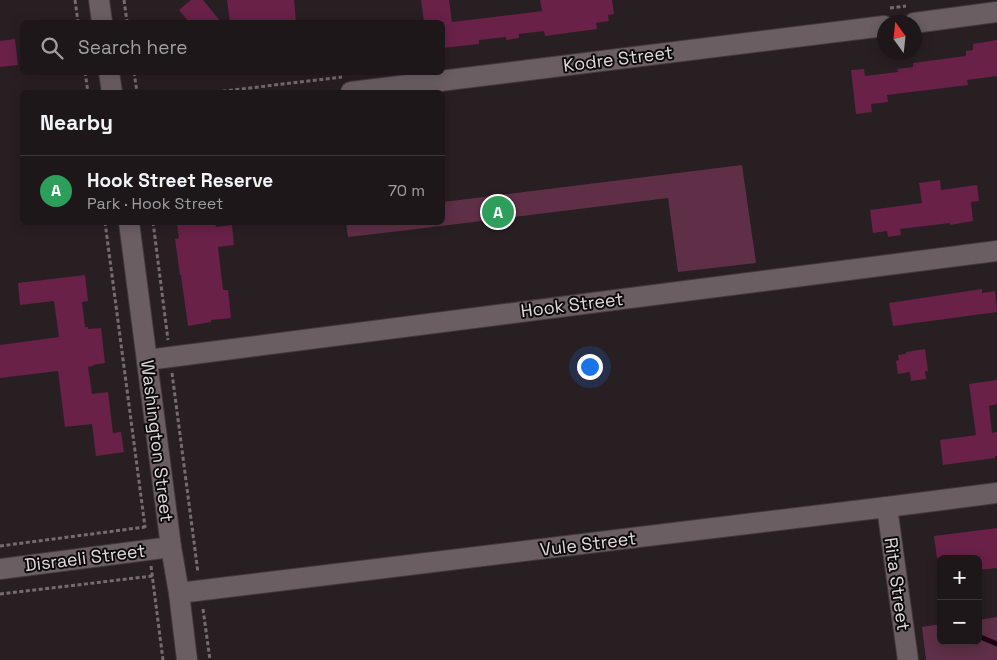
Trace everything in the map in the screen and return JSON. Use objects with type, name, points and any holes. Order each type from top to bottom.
[{"type":"street","points":[[99,0],[102,20]]},
{"type":"street","points":[[922,22],[997,12]]},
{"type":"street","name":"Kodre Street","points":[[445,74],[877,27]]},
{"type":"street","points":[[109,75],[112,90]]},
{"type":"street","name":"Kodre Street","points":[[349,84],[432,75]]},
{"type":"street","name":"Washington Street","points":[[129,225],[187,660]]},
{"type":"street","name":"Hook Street","points":[[147,360],[997,251]]},
{"type":"street","name":"Vule Street","points":[[178,593],[997,493]]},
{"type":"street","name":"Rita Street","points":[[887,507],[908,660]]},
{"type":"street","name":"Disraeli Street","points":[[0,569],[171,547]]},
{"type":"path","points":[[75,0],[78,20]]},
{"type":"path","points":[[124,0],[127,20]]},
{"type":"path","points":[[85,75],[88,90]]},
{"type":"path","points":[[134,75],[137,90]]},
{"type":"path","points":[[249,90],[349,84]]},
{"type":"path","points":[[105,225],[145,527]]},
{"type":"path","points":[[153,225],[210,660]]},
{"type":"path","points":[[0,594],[198,570]]},
{"type":"path","points":[[152,576],[163,660]]},
{"type":"shaded area","points":[[742,165],[756,263],[678,272],[668,198],[348,237],[346,225],[445,225],[445,202]]},
{"type":"shaded area","points":[[997,617],[997,660],[926,660],[922,627],[937,625],[937,645],[982,645],[982,619]]},
{"type":"building","points":[[191,0],[203,0],[219,20],[187,20],[179,10]]},
{"type":"building","points":[[227,0],[294,0],[296,20],[230,20]]},
{"type":"building","points":[[421,0],[449,0],[452,22],[542,11],[540,0],[612,0],[614,14],[608,15],[609,21],[596,23],[597,29],[545,36],[544,31],[519,34],[519,38],[506,40],[506,37],[479,40],[479,44],[445,48],[445,20],[424,20]]},
{"type":"building","points":[[15,39],[18,65],[0,67],[0,41]]},
{"type":"building","points":[[997,40],[997,76],[967,80],[968,85],[887,95],[888,102],[871,104],[872,112],[856,114],[851,70],[864,69],[865,76],[898,72],[897,69],[913,67],[913,63],[966,56],[966,51],[973,50],[973,44]]},
{"type":"building","points":[[940,180],[941,190],[977,185],[979,201],[971,202],[973,221],[900,229],[901,235],[888,237],[887,231],[873,233],[870,210],[922,203],[919,183]]},
{"type":"building","points":[[177,225],[216,225],[216,227],[232,225],[234,245],[218,247],[223,290],[228,290],[231,318],[211,320],[211,322],[188,326],[175,239],[179,238]]},
{"type":"building","points":[[85,275],[88,301],[82,302],[85,327],[88,327],[88,329],[101,328],[105,363],[88,367],[92,394],[108,392],[113,433],[121,432],[124,452],[96,456],[92,424],[65,427],[58,371],[0,378],[0,345],[59,337],[54,301],[20,305],[18,283]]},
{"type":"building","points":[[982,289],[982,293],[995,291],[997,312],[893,326],[889,303]]},
{"type":"building","points":[[925,349],[928,371],[925,371],[926,379],[911,381],[910,372],[898,374],[896,361],[899,360],[898,355]]},
{"type":"building","points":[[997,380],[997,404],[989,406],[992,433],[997,432],[997,456],[995,458],[943,465],[940,440],[976,435],[969,384]]},
{"type":"building","points":[[997,528],[997,568],[982,570],[982,555],[937,555],[937,558],[934,536]]},
{"type":"waterway","points":[[982,638],[997,644]]},
{"type":"place","name":"Hook Street Reserve","points":[[498,212]]}]
